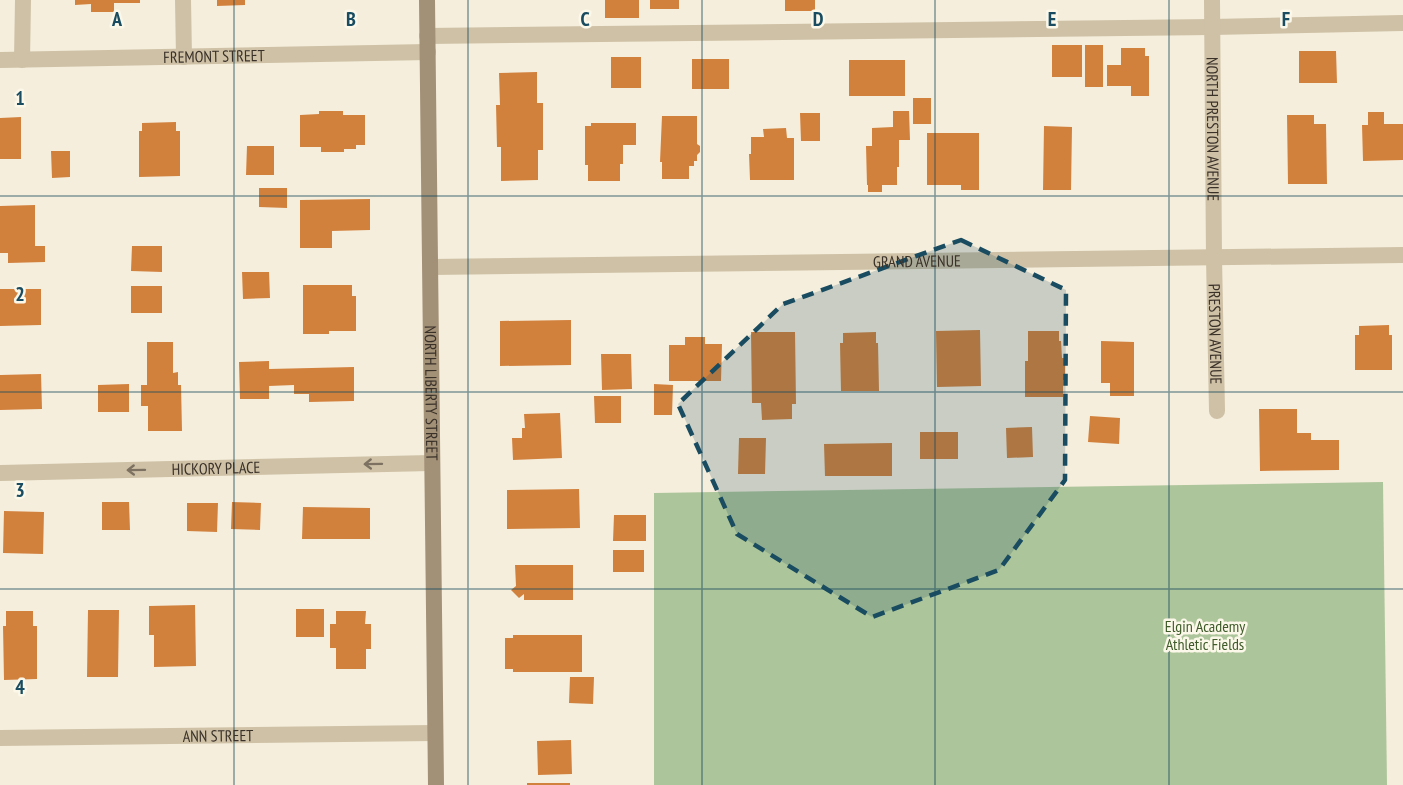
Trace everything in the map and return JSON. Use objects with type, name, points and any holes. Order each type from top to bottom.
[{"type":"main road","name":"NORTH LIBERTY STREET","points":[[427,0],[436,785]]},
{"type":"street","points":[[22,60],[23,0]]},
{"type":"street","points":[[183,0],[184,57]]},
{"type":"street","name":"NORTH PRESTON AVENUE","points":[[1212,0],[1214,258]]},
{"type":"street","name":"FREMONT STREET","points":[[0,60],[184,57],[428,44],[1403,23]]},
{"type":"street","name":"GRAND AVENUE","points":[[431,267],[1403,255]]},
{"type":"street","name":"PRESTON AVENUE","points":[[1214,258],[1217,411]]},
{"type":"street","name":"HICKORY PLACE","points":[[0,473],[431,463]]},
{"type":"street","name":"ANN STREET","points":[[0,738],[435,733]]},
{"type":"highlighted area","points":[[961,240],[1066,290],[1065,480],[999,570],[872,617],[737,534],[678,404],[783,304]]},
{"type":"green space","name":"Elgin Academy Athletic Fields","points":[[1383,482],[1387,785],[654,785],[654,493]]},
{"type":"building","points":[[75,0],[140,0],[140,3],[114,3],[114,12],[91,12],[91,4],[75,5]]},
{"type":"building","points":[[217,0],[245,0],[245,5],[217,6]]},
{"type":"building","points":[[605,0],[639,0],[639,18],[605,18]]},
{"type":"building","points":[[650,0],[679,0],[679,9],[650,9]]},
{"type":"building","points":[[785,0],[815,0],[815,11],[785,11]]},
{"type":"building","points":[[1052,45],[1082,45],[1082,77],[1052,77]]},
{"type":"building","points":[[1085,45],[1103,45],[1103,87],[1085,87]]},
{"type":"building","points":[[1121,48],[1145,48],[1145,56],[1149,56],[1149,96],[1131,96],[1131,86],[1107,86],[1107,65],[1121,65]]},
{"type":"building","points":[[1299,51],[1336,51],[1337,83],[1299,83]]},
{"type":"building","points":[[611,57],[641,57],[641,88],[611,88]]},
{"type":"building","points":[[692,59],[729,59],[729,89],[692,89]]},
{"type":"building","points":[[849,60],[905,60],[905,96],[849,96]]},
{"type":"building","points":[[537,72],[537,103],[543,103],[543,150],[538,150],[538,180],[501,181],[501,147],[497,147],[496,105],[500,105],[499,73]]},
{"type":"building","points":[[913,98],[931,98],[931,124],[913,124]]},
{"type":"building","points":[[319,111],[343,111],[343,115],[365,115],[365,145],[356,145],[356,149],[344,149],[344,152],[321,152],[321,147],[300,147],[300,115],[319,114]]},
{"type":"building","points":[[893,111],[909,111],[910,140],[899,140],[897,185],[882,185],[882,192],[868,192],[866,146],[872,146],[872,128],[893,127]]},
{"type":"building","points":[[1368,112],[1384,112],[1384,124],[1403,124],[1403,160],[1363,161],[1362,125],[1368,125]]},
{"type":"building","points":[[800,113],[820,113],[820,141],[801,141]]},
{"type":"building","points":[[1287,115],[1314,115],[1314,124],[1326,124],[1327,184],[1288,184]]},
{"type":"building","points":[[662,116],[697,116],[697,144],[700,146],[700,152],[697,155],[697,161],[694,161],[694,166],[689,166],[689,179],[662,179],[662,162],[660,162]]},
{"type":"building","points":[[21,117],[21,159],[0,159],[0,118]]},
{"type":"building","points":[[176,122],[176,131],[180,131],[180,176],[139,177],[139,131],[142,131],[142,123]]},
{"type":"building","points":[[591,123],[636,123],[636,145],[623,145],[620,181],[588,181],[588,165],[585,165],[585,126],[591,126]]},
{"type":"building","points":[[1044,126],[1072,127],[1071,190],[1043,190]]},
{"type":"building","points":[[786,128],[787,138],[794,138],[794,180],[750,180],[751,137],[764,137],[763,129]]},
{"type":"building","points":[[927,133],[979,133],[979,190],[961,190],[961,185],[927,185]]},
{"type":"building","points":[[247,146],[274,146],[274,175],[246,175]]},
{"type":"building","points":[[51,151],[70,151],[70,177],[52,178]]},
{"type":"building","points":[[259,188],[287,188],[287,208],[259,207]]},
{"type":"building","points":[[370,199],[370,230],[332,231],[332,248],[300,248],[300,200]]},
{"type":"building","points":[[35,205],[35,246],[45,246],[45,262],[8,263],[8,253],[0,253],[0,206]]},
{"type":"building","points":[[132,246],[162,246],[162,272],[131,271]]},
{"type":"building","points":[[242,272],[269,272],[270,298],[243,299]]},
{"type":"building","points":[[303,285],[352,285],[352,296],[356,296],[356,331],[303,334]]},
{"type":"building","points":[[131,286],[162,286],[162,313],[131,313]]},
{"type":"building","points":[[0,289],[41,289],[41,325],[0,326]]},
{"type":"building","points":[[571,320],[571,365],[500,366],[500,321]]},
{"type":"building","points":[[1389,325],[1389,335],[1392,335],[1392,370],[1355,370],[1355,335],[1359,335],[1359,326]]},
{"type":"building","points":[[980,330],[981,386],[937,387],[936,331]]},
{"type":"building","points":[[1028,331],[1059,331],[1062,358],[1065,358],[1063,397],[1025,397]]},
{"type":"building","points":[[751,332],[795,332],[796,404],[792,404],[792,419],[762,420],[761,403],[752,403]]},
{"type":"building","points":[[876,332],[879,391],[841,391],[840,343],[843,343],[843,333]]},
{"type":"building","points":[[685,337],[705,337],[705,344],[722,344],[721,381],[669,381],[669,345],[685,345]]},
{"type":"building","points":[[1101,341],[1134,342],[1134,396],[1110,396],[1110,383],[1101,383]]},
{"type":"building","points":[[147,342],[173,342],[173,373],[178,372],[178,385],[181,385],[182,431],[148,431],[148,406],[141,406],[141,385],[147,385]]},
{"type":"building","points":[[601,354],[631,354],[632,389],[602,390]]},
{"type":"building","points":[[269,361],[269,369],[354,367],[354,401],[309,402],[309,394],[294,394],[294,385],[269,386],[269,399],[240,399],[239,362]]},
{"type":"building","points":[[41,374],[42,409],[0,410],[0,375]]},
{"type":"building","points":[[129,384],[129,412],[98,412],[98,385]]},
{"type":"building","points":[[654,384],[673,385],[672,415],[654,415]]},
{"type":"building","points":[[594,396],[621,396],[621,423],[595,423]]},
{"type":"building","points":[[1259,409],[1297,409],[1297,433],[1311,433],[1311,440],[1339,440],[1339,470],[1260,471]]},
{"type":"building","points":[[560,413],[562,458],[513,460],[512,438],[522,438],[522,428],[525,428],[524,414]]},
{"type":"building","points":[[1090,416],[1120,418],[1119,444],[1088,442]]},
{"type":"building","points":[[1032,427],[1033,457],[1007,458],[1006,428]]},
{"type":"building","points":[[920,432],[958,432],[958,459],[920,459]]},
{"type":"building","points":[[739,438],[766,438],[765,474],[738,474]]},
{"type":"building","points":[[892,443],[892,476],[825,476],[824,444]]},
{"type":"building","points":[[579,489],[580,528],[507,529],[507,490]]},
{"type":"building","points":[[102,502],[129,502],[130,530],[102,530]]},
{"type":"building","points":[[232,502],[261,503],[260,530],[231,529]]},
{"type":"building","points":[[187,503],[218,503],[217,532],[187,531]]},
{"type":"building","points":[[303,507],[370,508],[370,539],[302,539]]},
{"type":"building","points":[[4,511],[44,512],[43,554],[3,553]]},
{"type":"building","points":[[614,515],[646,515],[646,541],[613,541]]},
{"type":"building","points":[[613,550],[644,550],[644,572],[613,572]]},
{"type":"building","points":[[515,565],[573,565],[573,600],[524,600],[524,594],[519,598],[511,590],[516,586]]},
{"type":"building","points":[[195,605],[196,666],[154,667],[154,635],[149,635],[149,606]]},
{"type":"building","points":[[296,609],[324,609],[324,637],[296,637]]},
{"type":"building","points":[[88,610],[119,610],[118,677],[87,677]]},
{"type":"building","points":[[6,611],[33,611],[33,626],[37,626],[37,679],[4,680],[3,626],[6,626]]},
{"type":"building","points":[[336,611],[366,611],[365,624],[371,624],[371,649],[366,649],[366,669],[336,669],[336,648],[330,648],[330,624],[336,624]]},
{"type":"building","points":[[513,635],[582,635],[582,672],[513,672],[513,669],[505,669],[505,638],[513,638]]},
{"type":"building","points":[[570,677],[594,677],[593,704],[569,703]]},
{"type":"building","points":[[571,740],[572,774],[538,775],[537,741]]},
{"type":"building","points":[[527,783],[570,783],[570,785],[527,785]]}]
